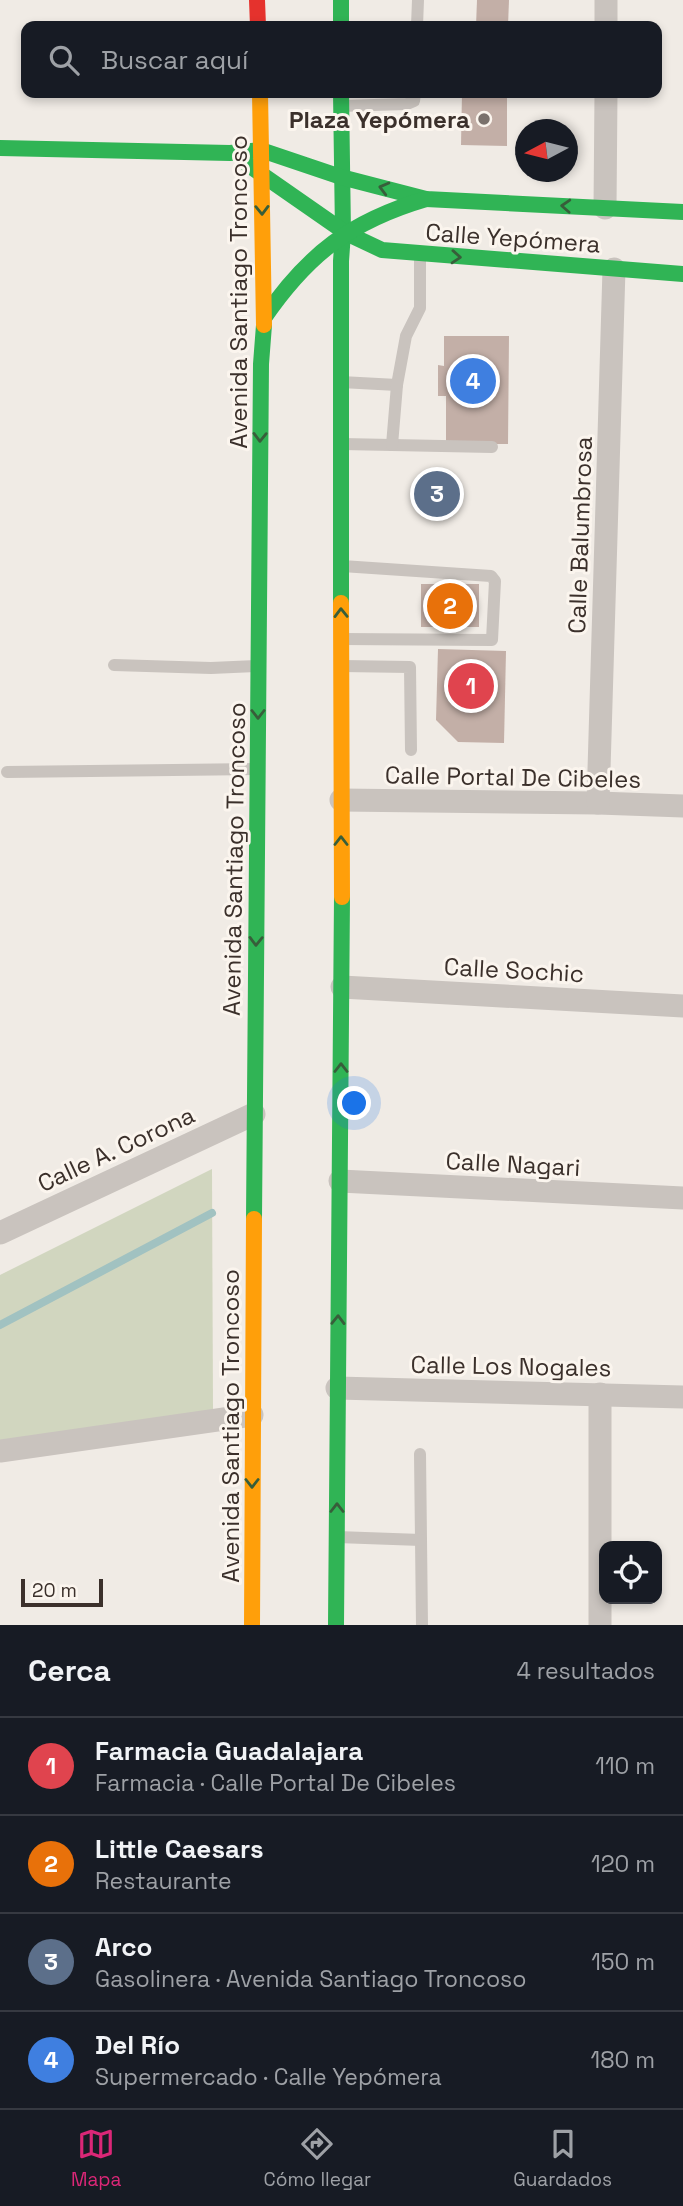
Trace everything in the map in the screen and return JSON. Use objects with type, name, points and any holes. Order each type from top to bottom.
[{"type":"main road","points":[[257,0],[258,21]]},
{"type":"main road","points":[[341,0],[341,21]]},
{"type":"main road","name":"Avenida Santiago Troncoso","points":[[253,1625],[254,1114],[261,364],[264,318],[260,98]]},
{"type":"main road","points":[[336,1625],[342,987],[341,99]]},
{"type":"main road","points":[[0,148],[230,153],[261,150]]},
{"type":"main road","name":"Calle Yepómera","points":[[261,150],[341,177],[426,199],[683,212]]},
{"type":"main road","name":"Calle Yepómera","points":[[230,153],[261,172],[343,233],[382,250],[683,274]]},
{"type":"main road","points":[[264,318],[279,293],[298,271],[343,233],[391,209],[426,199]]},
{"type":"street","points":[[606,0],[606,21]]},
{"type":"street","points":[[605,208],[606,98]]},
{"type":"street","name":"Calle Balumbrosa","points":[[598,803],[614,269]]},
{"type":"street","name":"Calle Portal De Cibeles","points":[[341,800],[683,806]]},
{"type":"street","name":"Calle Sochic","points":[[342,987],[683,1006]]},
{"type":"street","name":"Calle A. Corona","points":[[0,1233],[254,1114]]},
{"type":"street","name":"Calle Nagari","points":[[340,1181],[683,1198]]},
{"type":"street","name":"Calle Los Nogales","points":[[337,1388],[683,1397]]},
{"type":"street","points":[[600,1394],[600,1625]]},
{"type":"street","points":[[0,1451],[252,1415]]},
{"type":"lane","points":[[417,21],[418,0]]},
{"type":"lane","points":[[341,99],[407,104],[414,98]]},
{"type":"lane","points":[[392,445],[397,385],[406,336],[420,307],[421,254]]},
{"type":"lane","points":[[341,382],[397,385]]},
{"type":"lane","points":[[341,444],[492,447]]},
{"type":"lane","points":[[341,566],[491,576],[495,580],[492,640],[342,639]]},
{"type":"lane","points":[[114,665],[211,668],[258,666]]},
{"type":"lane","points":[[342,666],[410,667],[411,750]]},
{"type":"lane","points":[[7,772],[257,769]]},
{"type":"lane","points":[[420,1454],[422,1625]]},
{"type":"lane","points":[[336,1537],[421,1540]]},
{"type":"green space","points":[[212,1169],[213,1410],[0,1441],[0,1275]]},
{"type":"building","points":[[477,0],[509,0],[508,21],[476,21]]},
{"type":"building","name":"Plaza Yepómera","points":[[462,98],[507,98],[507,146],[461,145]]},
{"type":"building","points":[[444,336],[509,336],[508,444],[446,444],[446,396],[438,396],[438,365],[444,366]]},
{"type":"building","points":[[421,584],[479,584],[479,627],[421,627]]},
{"type":"building","points":[[438,649],[506,651],[504,743],[458,742],[436,720]]},
{"type":"waterway","points":[[0,1325],[212,1213]]},
{"type":"traffic: fast","points":[[341,0],[341,21]]},
{"type":"traffic: fast","points":[[341,98],[341,603]]},
{"type":"traffic: fast","points":[[0,148],[230,153],[261,150],[341,177],[426,199],[683,212]]},
{"type":"traffic: fast","points":[[247,164],[346,233],[382,250],[683,274]]},
{"type":"traffic: fast","points":[[264,318],[297,276],[333,243],[375,218],[426,199]]},
{"type":"traffic: fast","points":[[254,1219],[261,364],[264,325]]},
{"type":"traffic: fast","points":[[336,1625],[342,897]]},
{"type":"traffic: slow","points":[[260,98],[264,325]]},
{"type":"traffic: slow","points":[[341,603],[342,897]]},
{"type":"traffic: slow","points":[[252,1625],[254,1219]]},
{"type":"traffic: jam","points":[[257,0],[258,21]]},
{"type":"place","name":"Plaza Yepómera","points":[[484,119]]},
{"type":"place","name":"Del Río","points":[[473,381]]},
{"type":"place","name":"Arco","points":[[437,494]]},
{"type":"place","name":"Little Caesars","points":[[450,606]]},
{"type":"place","name":"Farmacia Guadalajara","points":[[471,686]]}]
